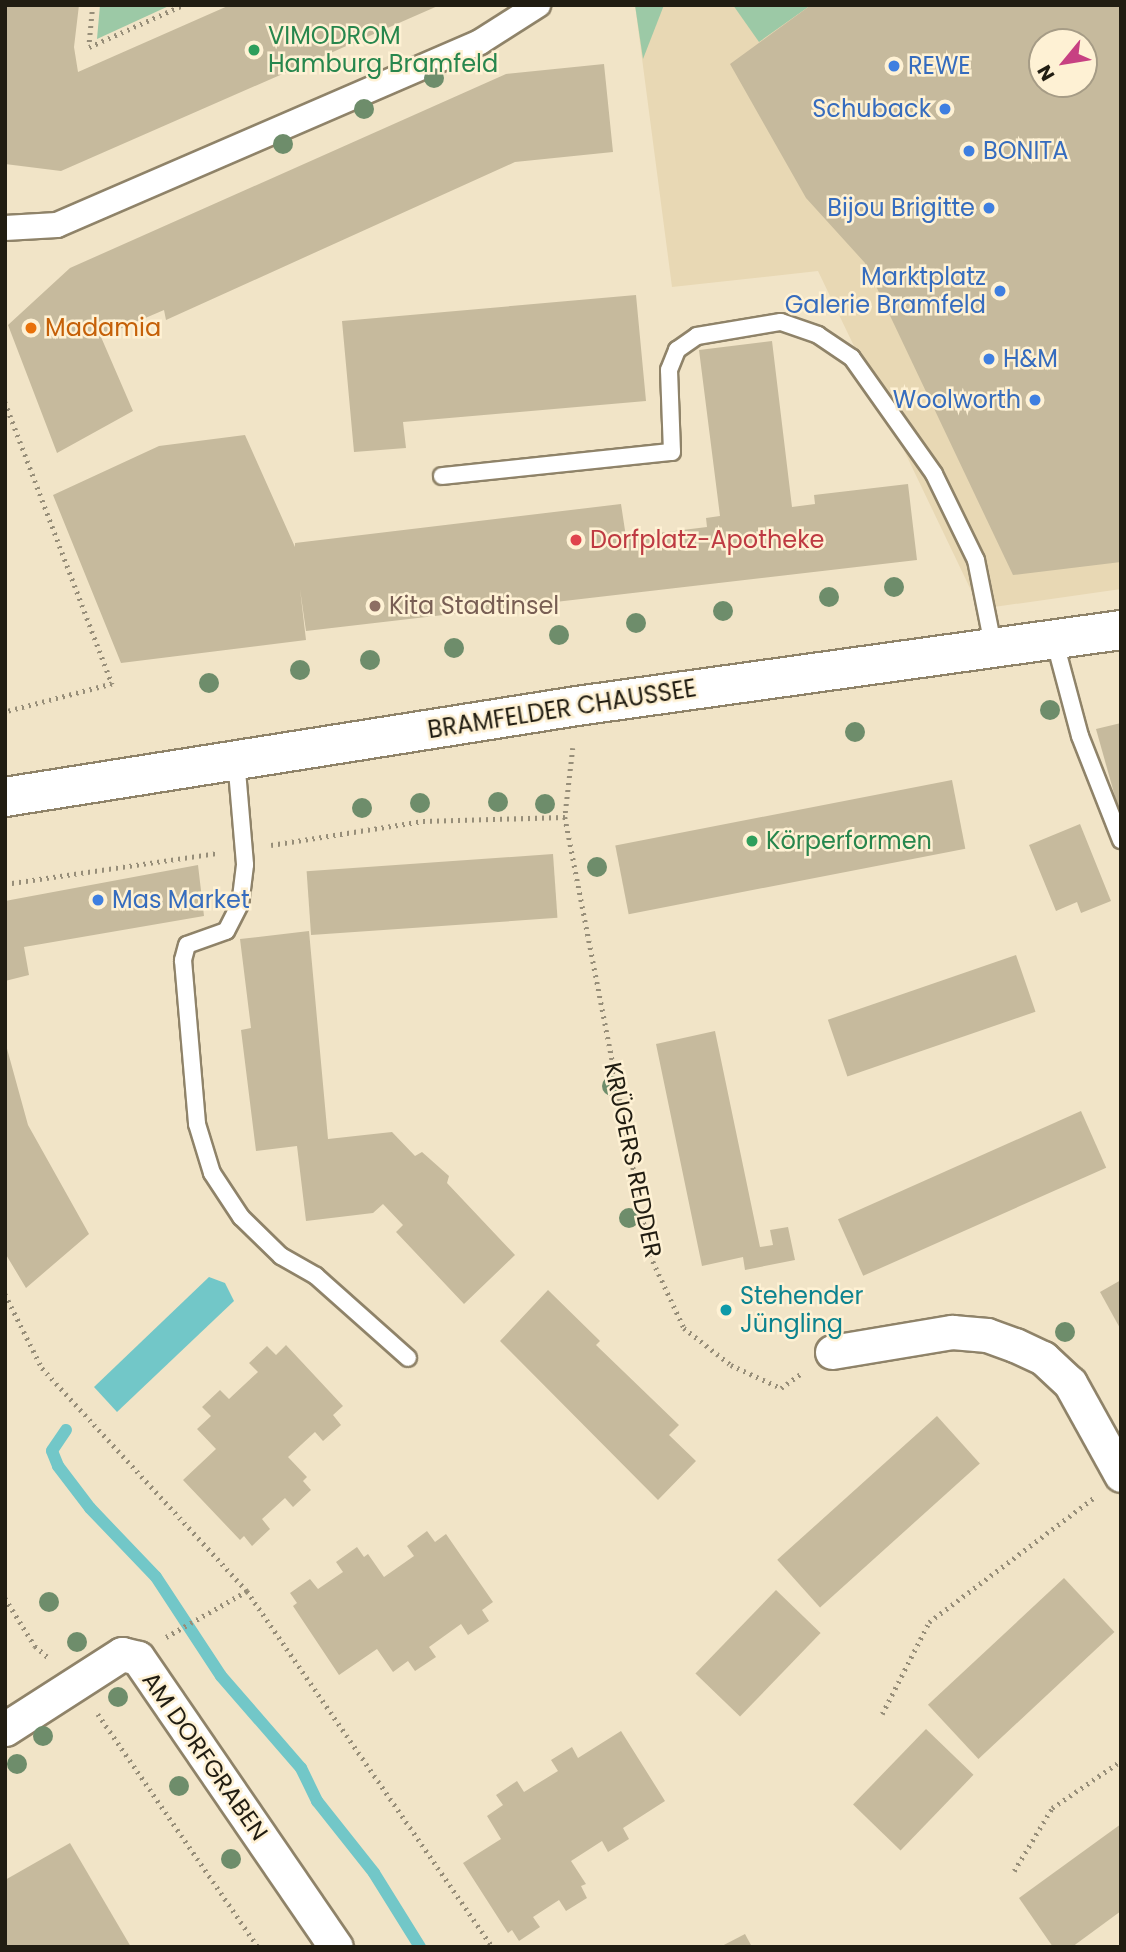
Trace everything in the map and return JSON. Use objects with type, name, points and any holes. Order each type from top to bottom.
[{"type":"main road","name":"BRAMFELDER CHAUSSEE","points":[[5,797],[577,706],[993,645],[1121,630]]},
{"type":"street","points":[[5,228],[57,225],[480,41],[538,5]]},
{"type":"street","points":[[832,1352],[952,1332],[987,1335],[1043,1358],[1070,1383],[1110,1484]]},
{"type":"street","name":"AM DORFGRABEN","points":[[5,1728],[122,1654],[138,1658],[336,1947]]},
{"type":"lane","points":[[442,477],[671,452],[668,370],[677,350],[697,336],[781,322],[818,335],[852,358],[927,463],[976,560],[993,645]]},
{"type":"lane","points":[[1053,637],[1080,736],[1121,840]]},
{"type":"lane","points":[[236,759],[244,849],[240,904],[226,930],[187,945],[183,960],[197,1124],[212,1173],[241,1217],[281,1256],[316,1276],[408,1358]]},
{"type":"path","points":[[93,5],[89,47],[183,5]]},
{"type":"path","points":[[5,401],[112,684],[5,712]]},
{"type":"path","name":"KRÜGERS REDDER","points":[[577,706],[565,817],[650,1255],[684,1328],[731,1365],[781,1388],[832,1352]]},
{"type":"path","points":[[5,884],[423,821],[565,817]]},
{"type":"path","points":[[5,1294],[42,1368],[247,1591],[493,1947]]},
{"type":"path","points":[[882,1714],[929,1622],[1110,1484]]},
{"type":"path","points":[[163,1638],[227,1599],[247,1591]]},
{"type":"path","points":[[5,1598],[35,1646],[77,1683],[258,1947]]},
{"type":"path","points":[[1014,1871],[1052,1808],[1121,1761]]},
{"type":"shaded area","name":"Marktplatz Galerie Bramfeld","points":[[635,5],[1121,5],[1121,589],[980,609],[818,271],[672,287]]},
{"type":"green space","points":[[100,5],[171,5],[97,39]]},
{"type":"green space","points":[[635,5],[664,5],[643,59]]},
{"type":"green space","points":[[733,5],[811,5],[759,42]]},
{"type":"water","points":[[209,1277],[225,1283],[234,1301],[117,1412],[94,1387]]},
{"type":"building","points":[[5,5],[79,5],[74,47],[78,72],[230,5],[440,5],[61,171],[5,164]]},
{"type":"building","name":"Marktplatz Galerie Bramfeld","points":[[811,5],[1121,5],[1121,562],[1013,575],[865,263],[806,198],[730,64]]},
{"type":"building","points":[[604,64],[613,152],[515,162],[166,320],[164,310],[101,337],[133,411],[57,453],[8,325],[70,268],[506,74]]},
{"type":"building","points":[[636,295],[646,401],[403,422],[406,448],[354,452],[342,321]]},
{"type":"building","points":[[772,341],[792,507],[815,504],[814,495],[908,484],[917,560],[306,631],[300,589],[306,640],[121,663],[53,495],[159,446],[245,435],[295,547],[295,543],[621,504],[626,537],[707,527],[706,518],[720,516],[699,350]]},
{"type":"building","points":[[1121,723],[1121,818],[1096,729]]},
{"type":"building","points":[[952,780],[965,849],[629,914],[615,845]]},
{"type":"building","points":[[1080,824],[1111,901],[1081,913],[1077,902],[1056,911],[1029,845]]},
{"type":"building","points":[[553,854],[557,918],[311,935],[307,871]]},
{"type":"building","points":[[198,865],[204,916],[24,947],[29,975],[5,981],[5,901]]},
{"type":"building","points":[[309,931],[328,1139],[392,1132],[415,1156],[422,1152],[449,1176],[447,1183],[515,1255],[464,1304],[396,1232],[403,1225],[383,1204],[373,1213],[306,1221],[297,1146],[256,1151],[241,1030],[251,1028],[240,939]]},
{"type":"building","points":[[1016,955],[1036,1012],[847,1077],[828,1020]]},
{"type":"building","points":[[715,1031],[760,1247],[773,1245],[770,1230],[788,1227],[795,1260],[745,1270],[743,1257],[702,1266],[656,1044]]},
{"type":"building","points":[[6,1045],[28,1125],[89,1234],[26,1288],[5,1253]]},
{"type":"building","points":[[1081,1111],[1106,1168],[863,1276],[838,1219]]},
{"type":"building","points":[[1121,1280],[1121,1330],[1100,1292]]},
{"type":"building","points":[[548,1290],[600,1341],[596,1345],[679,1425],[669,1435],[696,1461],[658,1500],[500,1341]]},
{"type":"building","points":[[286,1345],[343,1406],[333,1415],[341,1425],[323,1441],[315,1432],[288,1457],[307,1477],[303,1481],[311,1490],[293,1507],[285,1498],[262,1519],[270,1529],[252,1546],[244,1536],[240,1540],[183,1480],[216,1449],[197,1429],[211,1416],[202,1407],[220,1390],[229,1399],[258,1372],[249,1363],[267,1346],[276,1355]]},
{"type":"building","points":[[937,1416],[980,1464],[820,1607],[777,1560]]},
{"type":"building","points":[[427,1531],[435,1542],[446,1534],[493,1602],[482,1610],[489,1621],[468,1635],[461,1624],[429,1647],[436,1657],[415,1671],[408,1661],[393,1672],[377,1649],[339,1675],[293,1606],[297,1603],[290,1593],[310,1579],[318,1589],[343,1572],[336,1562],[357,1547],[364,1557],[368,1554],[384,1577],[414,1556],[407,1546]]},
{"type":"building","points":[[1064,1578],[1114,1632],[978,1759],[928,1705]]},
{"type":"building","points":[[776,1590],[821,1633],[740,1717],[695,1673]]},
{"type":"building","points":[[926,1729],[973,1775],[901,1850],[853,1805]]},
{"type":"building","points":[[621,1731],[665,1801],[623,1828],[629,1839],[608,1852],[602,1841],[571,1861],[586,1884],[581,1886],[587,1898],[566,1911],[559,1900],[533,1917],[540,1927],[519,1941],[512,1930],[508,1933],[463,1863],[501,1839],[487,1816],[503,1805],[496,1795],[517,1781],[524,1792],[558,1771],[551,1760],[572,1747],[578,1758]]},
{"type":"building","points":[[1121,1824],[1121,1911],[1072,1947],[1053,1947],[1019,1898]]},
{"type":"building","points":[[70,1843],[131,1947],[5,1947],[5,1880]]},
{"type":"building","points":[[745,1934],[752,1947],[720,1947]]},
{"type":"waterway","points":[[66,1430],[52,1451],[58,1466],[90,1508],[156,1577],[221,1676],[301,1768],[317,1801],[374,1873],[420,1947]]},
{"type":"place","name":"VIMODROM Hamburg Bramfeld","points":[[254,50]]},
{"type":"place","name":"REWE","points":[[894,66]]},
{"type":"place","name":"Schuback","points":[[945,109]]},
{"type":"place","name":"BONITA","points":[[969,151]]},
{"type":"place","name":"Bijou Brigitte","points":[[989,208]]},
{"type":"place","name":"Marktplatz Galerie Bramfeld","points":[[1000,291]]},
{"type":"place","name":"Madamia","points":[[31,328]]},
{"type":"place","name":"H&M","points":[[989,359]]},
{"type":"place","name":"Woolworth","points":[[1035,400]]},
{"type":"place","name":"Dorfplatz-Apotheke","points":[[576,540]]},
{"type":"place","name":"Kita Stadtinsel","points":[[375,606]]},
{"type":"place","name":"Körperformen","points":[[752,841]]},
{"type":"place","name":"Mas Market","points":[[98,900]]},
{"type":"place","name":"Stehender Jüngling","points":[[726,1310]]}]
